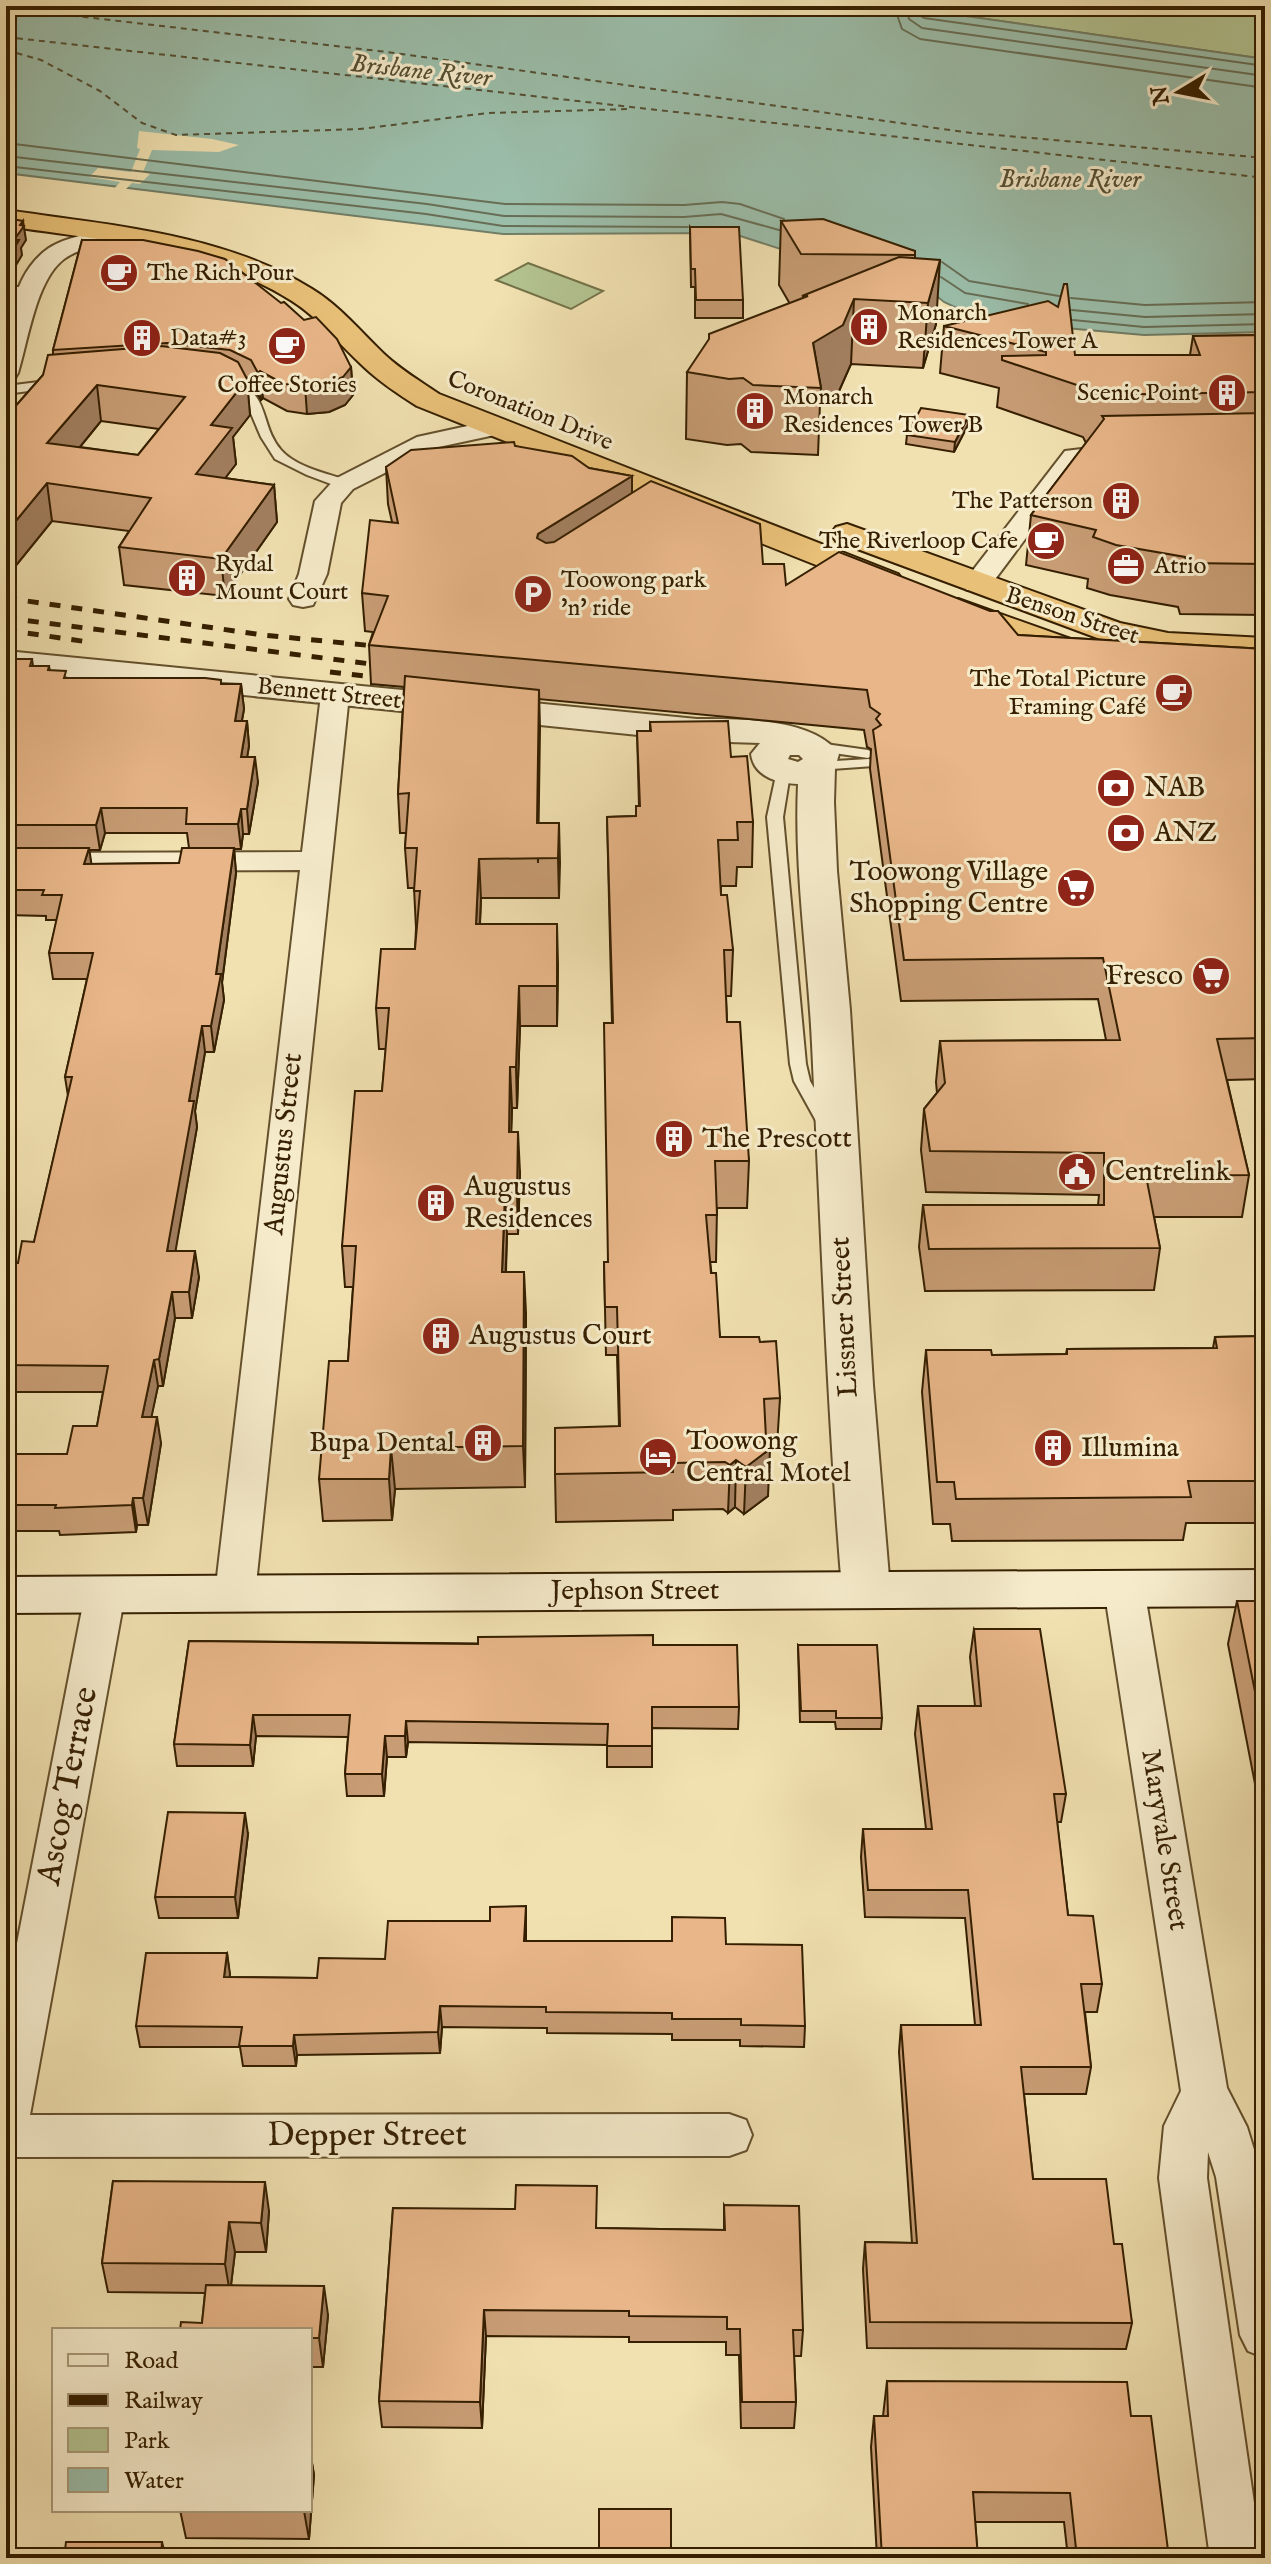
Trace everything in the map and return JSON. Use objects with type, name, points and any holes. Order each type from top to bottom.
[{"type":"highway","name":"Coronation Drive","points":[[6,204],[181,235],[275,262],[333,291],[358,309],[403,352],[469,390],[977,584]]},
{"type":"highway","name":"Coronation Drive","points":[[6,218],[200,254],[275,280],[322,309],[396,379],[447,409],[662,500],[928,598]]},
{"type":"highway","name":"Benson Street","points":[[977,584],[1076,621],[1142,639],[1188,645],[1265,648]]},
{"type":"highway","name":"Benson Street","points":[[928,598],[1054,645],[1104,659],[1170,668],[1265,672]]},
{"type":"street","points":[[6,372],[36,280],[36,254],[41,233],[38,223]]},
{"type":"street","points":[[36,280],[56,255],[72,246],[109,236]]},
{"type":"street","points":[[426,442],[447,409]]},
{"type":"street","points":[[303,599],[313,574],[328,501],[344,484],[426,442],[495,428]]},
{"type":"street","points":[[977,584],[1074,456],[1095,452],[1151,451]]},
{"type":"street","name":"Bennett Street","points":[[6,651],[105,669]]},
{"type":"street","name":"Bennett Street","points":[[6,661],[697,730],[768,732],[793,737],[821,756]]},
{"type":"street","name":"Augustus Street","points":[[235,1594],[335,695]]},
{"type":"street","name":"Bennett Street","points":[[697,730],[746,745],[774,765]]},
{"type":"street","points":[[774,765],[772,751],[781,745],[821,756]]},
{"type":"street","name":"Lissner Street","points":[[821,756],[814,818],[828,974],[847,1360],[866,1589]]},
{"type":"street","name":"Lissner Street","points":[[774,765],[802,795],[814,818]]},
{"type":"street","points":[[6,862],[316,861]]},
{"type":"street","name":"Maryvale Street","points":[[1124,1588],[1204,2092],[1224,2127],[1240,2177],[1265,2335]]},
{"type":"street","name":"Jephson Street","points":[[6,1595],[1265,1588]]},
{"type":"street","name":"Ascog Terrace","points":[[6,2119],[16,2009],[105,1594]]},
{"type":"street","points":[[1204,2092],[1187,2126],[1183,2178],[1236,2558]]},
{"type":"street","name":"Depper Street","points":[[6,2136],[729,2135]]},
{"type":"lane","points":[[6,291],[36,280]]},
{"type":"lane","points":[[209,381],[237,385],[247,391],[278,455],[344,484]]},
{"type":"lane","points":[[6,390],[66,383]]},
{"type":"lane","points":[[821,756],[869,758],[821,756]]},
{"type":"lane","name":"Lissner Street","points":[[774,765],[782,780],[775,817],[798,1064],[802,1081],[835,1141]]},
{"type":"green space","points":[[896,6],[1265,6],[1265,59]]},
{"type":"green space","points":[[528,263],[603,291],[571,309],[496,280]]},
{"type":"water","name":"Brisbane River","points":[[6,6],[896,6],[1265,59],[1265,332],[1144,335],[1065,328],[963,311],[944,302],[918,281],[818,261],[731,233],[503,234],[6,173]]},
{"type":"pier","points":[[139,131],[239,145],[219,152],[152,150],[143,172],[150,174],[140,184],[132,183],[124,191],[113,190],[120,182],[89,177],[98,168],[131,172],[140,149],[137,148]]},
{"type":"building","points":[[6,218],[23,221],[20,225],[24,226],[14,240],[19,240],[6,263]]},
{"type":"building","points":[[823,219],[915,251],[915,255],[801,254],[781,221]]},
{"type":"building","points":[[690,227],[739,227],[743,300],[696,300],[695,269],[691,269]]},
{"type":"building","points":[[82,240],[143,240],[225,259],[304,320],[316,317],[337,339],[351,367],[343,377],[327,384],[305,386],[284,384],[260,371],[258,373],[251,360],[230,350],[167,343],[53,350]]},
{"type":"building","points":[[899,257],[940,260],[928,303],[854,299],[843,325],[813,343],[821,388],[753,385],[743,378],[729,379],[687,372],[709,339],[709,334]]},
{"type":"building","points":[[1064,284],[1067,284],[1075,355],[1200,355],[1193,336],[1265,335],[1265,392],[1092,395],[1089,389],[1002,360],[1002,356],[1046,355],[1046,352],[944,326],[1048,301],[1058,307]]},
{"type":"building","points":[[161,346],[220,353],[238,362],[247,379],[211,425],[232,428],[196,474],[274,485],[221,559],[119,547],[151,498],[47,483],[6,533],[6,430],[11,425],[6,424],[6,417],[43,375],[48,355]],"holes":[[[97,385],[185,397],[138,455],[47,443]]]},
{"type":"building","points":[[921,408],[969,415],[955,442],[907,435]]},
{"type":"building","points":[[1265,413],[1265,564],[1187,563],[1185,557],[1116,545],[1093,537],[1096,530],[1031,515],[1104,419],[1102,416]]},
{"type":"building","points":[[514,442],[515,446],[572,456],[589,468],[632,476],[538,534],[537,538],[546,543],[554,542],[651,481],[760,524],[763,564],[784,564],[786,585],[839,552],[990,611],[998,611],[1018,635],[1265,649],[1265,1038],[1217,1039],[1249,1175],[1146,1176],[1160,1248],[929,1249],[923,1205],[1104,1205],[1104,1153],[930,1151],[924,1109],[945,1083],[940,1041],[1120,1040],[1103,958],[904,960],[873,730],[881,725],[876,719],[880,714],[870,707],[867,690],[369,645],[388,596],[362,593],[370,520],[398,523],[386,467],[411,450]]},
{"type":"building","points":[[6,659],[32,659],[30,666],[49,666],[48,670],[66,671],[64,678],[205,678],[221,680],[221,684],[241,684],[235,721],[247,721],[241,757],[255,757],[247,809],[241,809],[238,824],[186,824],[187,808],[101,808],[96,825],[6,825]]},
{"type":"building","points":[[405,676],[539,690],[537,823],[559,823],[558,858],[479,859],[476,924],[557,924],[557,986],[519,986],[516,1067],[510,1067],[509,1132],[518,1132],[517,1193],[505,1193],[502,1272],[524,1272],[523,1446],[391,1448],[389,1479],[319,1479],[329,1361],[348,1361],[356,1246],[342,1246],[355,1091],[382,1091],[389,1008],[376,1008],[381,949],[415,949],[420,891],[414,891],[417,848],[405,848],[409,793],[398,794]]},
{"type":"building","points":[[728,721],[731,757],[747,756],[753,822],[737,822],[738,840],[718,840],[721,895],[727,895],[733,950],[724,950],[727,1022],[740,1022],[749,1161],[715,1161],[717,1215],[706,1215],[711,1273],[716,1273],[720,1337],[759,1337],[760,1342],[776,1341],[780,1398],[764,1399],[766,1438],[761,1442],[770,1449],[746,1467],[736,1460],[730,1465],[725,1462],[673,1463],[673,1472],[555,1474],[555,1428],[620,1426],[617,1307],[605,1307],[604,1262],[608,1262],[604,1023],[613,1023],[607,817],[636,816],[636,806],[640,806],[637,731],[651,731],[650,722]]},
{"type":"building","points":[[6,848],[89,848],[84,864],[179,863],[182,848],[234,848],[216,974],[221,974],[211,1026],[202,1026],[189,1101],[194,1101],[167,1251],[195,1251],[189,1292],[172,1292],[159,1359],[154,1360],[142,1417],[157,1417],[143,1498],[133,1498],[132,1505],[55,1508],[56,1505],[6,1505],[6,1454],[67,1454],[73,1426],[97,1426],[108,1366],[6,1365],[6,1290],[12,1263],[18,1263],[22,1241],[34,1242],[72,1077],[65,1077],[93,953],[49,953],[62,895],[42,895],[44,890],[6,890]]},
{"type":"building","points":[[1265,1336],[1265,1481],[1188,1481],[1191,1497],[956,1499],[954,1482],[937,1482],[926,1350],[991,1350],[992,1355],[1067,1354],[1067,1349],[1217,1348],[1215,1337]]},
{"type":"building","points":[[1237,1601],[1265,1601],[1265,1742]]},
{"type":"building","points":[[974,1629],[1040,1629],[1066,1794],[1054,1794],[1068,1915],[1093,1916],[1102,1984],[1081,1984],[1091,2067],[1021,2067],[1033,2179],[1106,2179],[1114,2244],[1122,2244],[1132,2323],[870,2322],[865,2242],[917,2243],[901,2025],[981,2025],[968,1890],[868,1890],[863,1829],[932,1829],[918,1706],[981,1706]]},
{"type":"building","points":[[653,1635],[653,1645],[737,1645],[739,1707],[652,1707],[652,1746],[607,1746],[608,1724],[406,1721],[405,1736],[385,1736],[382,1774],[345,1774],[350,1715],[253,1715],[250,1745],[174,1744],[189,1641],[478,1644],[478,1637]]},
{"type":"building","points":[[798,1645],[877,1645],[882,1718],[836,1718],[836,1711],[801,1711]]},
{"type":"building","points":[[168,1812],[245,1813],[235,1897],[155,1897]]},
{"type":"building","points":[[526,1906],[524,1941],[672,1941],[672,1917],[725,1918],[726,1944],[802,1945],[805,2026],[741,2025],[741,2019],[672,2019],[672,2013],[546,2012],[546,2007],[440,2006],[438,2032],[294,2035],[293,2046],[239,2046],[242,2027],[136,2026],[146,1953],[227,1953],[224,1977],[317,1978],[319,1958],[385,1959],[388,1921],[490,1921],[490,1907]]},
{"type":"building","points":[[113,2181],[265,2182],[261,2223],[229,2222],[225,2264],[102,2263]]},
{"type":"building","points":[[516,2185],[597,2186],[596,2228],[725,2230],[724,2205],[799,2206],[803,2330],[793,2330],[796,2402],[742,2402],[740,2329],[727,2329],[727,2317],[629,2316],[629,2311],[484,2310],[480,2402],[379,2401],[393,2208],[515,2209]]},
{"type":"building","points":[[206,2285],[324,2286],[319,2338],[312,2338],[312,2328],[180,2328],[181,2322],[202,2323]]},
{"type":"building","points":[[887,2381],[1127,2382],[1131,2416],[1151,2416],[1169,2558],[1077,2558],[1070,2493],[973,2492],[978,2558],[882,2558],[874,2416],[888,2416]]},
{"type":"building","points":[[599,2509],[671,2509],[671,2554],[748,2554],[748,2558],[599,2558]]},
{"type":"building","points":[[66,2542],[162,2542],[161,2558],[64,2558]]},
{"type":"ferry route","points":[[6,8],[387,52],[972,133],[1265,158]]},
{"type":"ferry route","points":[[6,37],[1265,178]]},
{"type":"ferry route","points":[[6,50],[41,60],[100,91],[142,123],[176,135],[360,129],[488,113],[630,109]]},
{"type":"railway","points":[[6,598],[263,635],[385,647]]},
{"type":"railway","points":[[6,618],[379,665]]},
{"type":"railway","points":[[6,630],[88,642]]},
{"type":"railway","points":[[330,672],[374,677]]},
{"type":"place","name":"The Rich Pour","points":[[119,273]]},
{"type":"place","name":"Monarch Residences Tower A","points":[[869,327]]},
{"type":"place","name":"Data#3","points":[[142,338]]},
{"type":"place","name":"Coffee Stories","points":[[287,346]]},
{"type":"place","name":"Scenic Point","points":[[1227,393]]},
{"type":"place","name":"Monarch Residences Tower B","points":[[755,411]]},
{"type":"place","name":"The Patterson","points":[[1121,501]]},
{"type":"place","name":"The Riverloop Cafe","points":[[1046,541]]},
{"type":"place","name":"Atrio","points":[[1126,566]]},
{"type":"place","name":"Rydal Mount Court","points":[[187,578]]},
{"type":"place","name":"Toowong park 'n' ride","points":[[533,594]]},
{"type":"place","name":"The Total Picture Framing Café","points":[[1174,693]]},
{"type":"place","name":"NAB","points":[[1116,788]]},
{"type":"place","name":"ANZ","points":[[1126,833]]},
{"type":"place","name":"Toowong Village Shopping Centre","points":[[1076,888]]},
{"type":"place","name":"Fresco","points":[[1211,976]]},
{"type":"place","name":"The Prescott","points":[[674,1139]]},
{"type":"place","name":"Centrelink","points":[[1077,1172]]},
{"type":"place","name":"Augustus Residences","points":[[436,1203]]},
{"type":"place","name":"Augustus Court","points":[[441,1336]]},
{"type":"place","name":"Bupa Dental","points":[[483,1443]]},
{"type":"place","name":"Illumina","points":[[1053,1448]]},
{"type":"place","name":"Toowong Central Motel","points":[[658,1457]]}]
